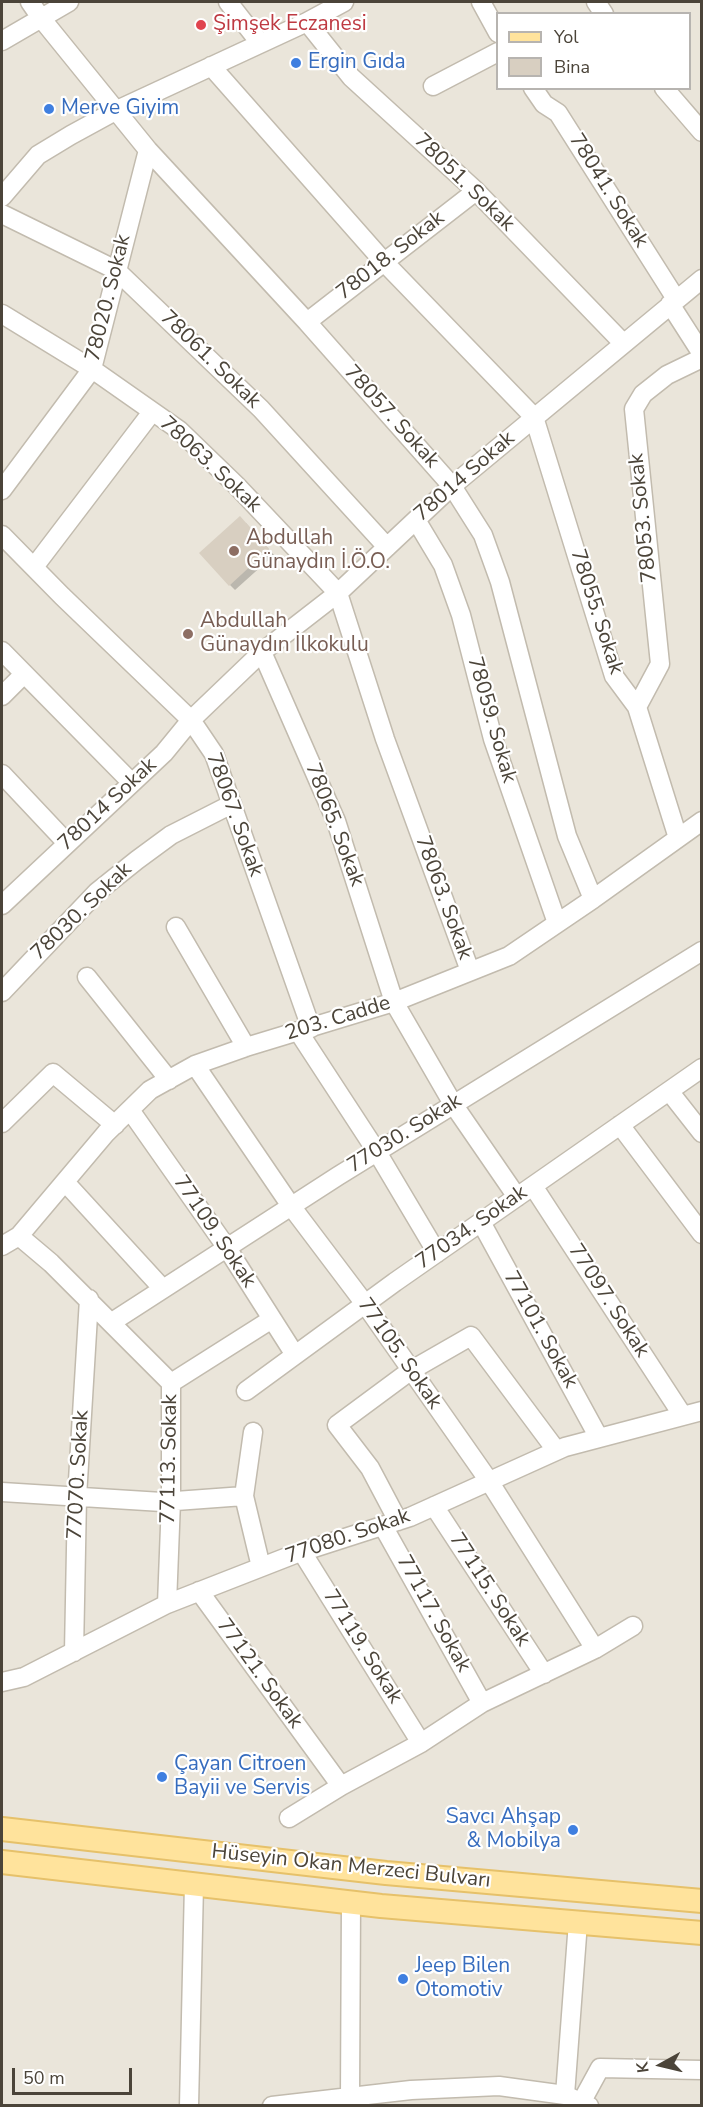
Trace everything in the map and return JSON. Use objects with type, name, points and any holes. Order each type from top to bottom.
[{"type":"main road","name":"Hüseyin Okan Merzeci Bulvarı","points":[[2,1829],[386,1873],[702,1901]]},
{"type":"main road","name":"Hüseyin Okan Merzeci Bulvarı","points":[[2,1862],[351,1902],[702,1933]]},
{"type":"street","name":"78057. Sokak","points":[[30,2],[148,150],[307,322],[452,486],[483,535],[500,582],[567,836],[593,899]]},
{"type":"street","points":[[2,41],[69,2]]},
{"type":"street","points":[[228,2],[260,44]]},
{"type":"street","points":[[2,197],[38,155],[115,111],[307,22],[344,2]]},
{"type":"street","points":[[481,2],[496,29]]},
{"type":"street","name":"78051. Sokak","points":[[307,22],[351,77],[476,191],[623,343]]},
{"type":"street","points":[[433,86],[496,53]]},
{"type":"street","points":[[211,66],[384,262],[534,417]]},
{"type":"street","name":"78041. Sokak","points":[[534,90],[544,104],[558,113],[673,301],[702,356]]},
{"type":"street","points":[[666,90],[702,132]]},
{"type":"street","name":"78020. Sokak","points":[[2,490],[92,369],[148,150]]},
{"type":"street","name":"78018. Sokak","points":[[307,322],[476,191]]},
{"type":"street","name":"78061. Sokak","points":[[2,214],[116,270],[261,409],[387,547]]},
{"type":"street","name":"78014 Sokak","points":[[2,905],[164,753],[191,720],[262,652],[338,593],[452,486],[702,279]]},
{"type":"street","name":"78063. Sokak","points":[[2,314],[92,369],[179,430],[236,485],[338,593],[386,739],[470,972]]},
{"type":"street","name":"78053. Sokak","points":[[637,707],[660,664],[634,409],[643,394],[667,375],[702,356]]},
{"type":"street","points":[[34,567],[152,412]]},
{"type":"street","name":"78055. Sokak","points":[[534,417],[614,676],[637,707],[678,838]]},
{"type":"street","name":"78059. Sokak","points":[[416,520],[443,565],[461,615],[494,739],[557,923]]},
{"type":"street","name":"78067. Sokak","points":[[2,535],[191,720],[214,754],[305,1029],[437,1253]]},
{"type":"street","points":[[2,651],[132,783]]},
{"type":"street","name":"78065. Sokak","points":[[262,652],[336,821],[394,1002]]},
{"type":"street","points":[[2,696],[24,674]]},
{"type":"street","points":[[2,774],[68,843]]},
{"type":"street","name":"78030. Sokak","points":[[2,992],[97,892],[171,835],[232,804]]},
{"type":"street","name":"203. Cadde","points":[[2,1246],[19,1236],[115,1125],[150,1090],[195,1065],[394,1002],[509,956],[702,821]]},
{"type":"street","points":[[176,927],[246,1047]]},
{"type":"street","name":"77030. Sokak","points":[[112,1322],[453,1104],[702,951]]},
{"type":"street","points":[[87,977],[169,1080]]},
{"type":"street","points":[[394,1002],[453,1104],[517,1197]]},
{"type":"street","name":"77105. Sokak","points":[[195,1065],[291,1206],[364,1304],[489,1481],[595,1649]]},
{"type":"street","name":"77034. Sokak","points":[[246,1391],[364,1304],[702,1068]]},
{"type":"street","points":[[2,1123],[53,1073],[115,1125]]},
{"type":"street","points":[[669,1091],[702,1133]]},
{"type":"street","name":"77109. Sokak","points":[[130,1110],[227,1248],[295,1355]]},
{"type":"street","points":[[620,1125],[702,1233]]},
{"type":"street","points":[[65,1182],[163,1289]]},
{"type":"street","name":"77097. Sokak","points":[[533,1186],[696,1414]]},
{"type":"street","name":"77101. Sokak","points":[[481,1222],[599,1438]]},
{"type":"street","name":"77113. Sokak","points":[[19,1236],[89,1299],[171,1383],[171,1501],[166,1604]]},
{"type":"street","name":"77070. Sokak","points":[[74,1652],[77,1497],[89,1299]]},
{"type":"street","points":[[171,1383],[272,1319]]},
{"type":"street","points":[[410,1371],[471,1336],[556,1450]]},
{"type":"street","name":"77117. Sokak","points":[[410,1371],[337,1425],[370,1468],[390,1523],[482,1703]]},
{"type":"street","name":"77080. Sokak","points":[[2,1682],[24,1677],[166,1604],[302,1552],[434,1506],[556,1450],[696,1414]]},
{"type":"street","points":[[253,1432],[244,1496],[261,1567]]},
{"type":"street","points":[[2,1492],[171,1501],[244,1496]]},
{"type":"street","name":"77115. Sokak","points":[[434,1506],[544,1674]]},
{"type":"street","name":"77119. Sokak","points":[[302,1552],[421,1743]]},
{"type":"street","name":"77121. Sokak","points":[[199,1591],[341,1786]]},
{"type":"street","points":[[289,1818],[341,1786],[421,1743],[482,1703],[595,1649],[633,1626]]},
{"type":"street","points":[[189,2106],[194,1884]]},
{"type":"street","points":[[350,2097],[351,1902]]},
{"type":"street","points":[[578,1922],[579,2100]]},
{"type":"street","points":[[579,2100],[600,2068],[702,2070]]},
{"type":"street","points":[[279,2105],[350,2097],[394,2099],[457,2097],[499,2086],[579,2100]]},
{"type":"shaded area","points":[[2,2],[701,2],[701,2105],[2,2105]]},
{"type":"building","name":"Abdullah Günaydın İ.Ö.O.","points":[[240,516],[269,549],[229,586],[199,553]]},
{"type":"place","name":"Şimşek Eczanesi","points":[[201,25]]},
{"type":"place","name":"Ergin Gıda","points":[[296,63]]},
{"type":"place","name":"Merve Giyim","points":[[49,109]]},
{"type":"place","name":"Abdullah Günaydın İ.Ö.O.","points":[[234,551]]},
{"type":"place","name":"Abdullah Günaydın İlkokulu","points":[[188,634]]},
{"type":"place","name":"Çayan Citroen Bayii ve Servis","points":[[162,1777]]},
{"type":"place","name":"Savcı Ahşap & Mobilya","points":[[573,1830]]},
{"type":"place","name":"Jeep Bilen Otomotiv","points":[[403,1979]]}]
